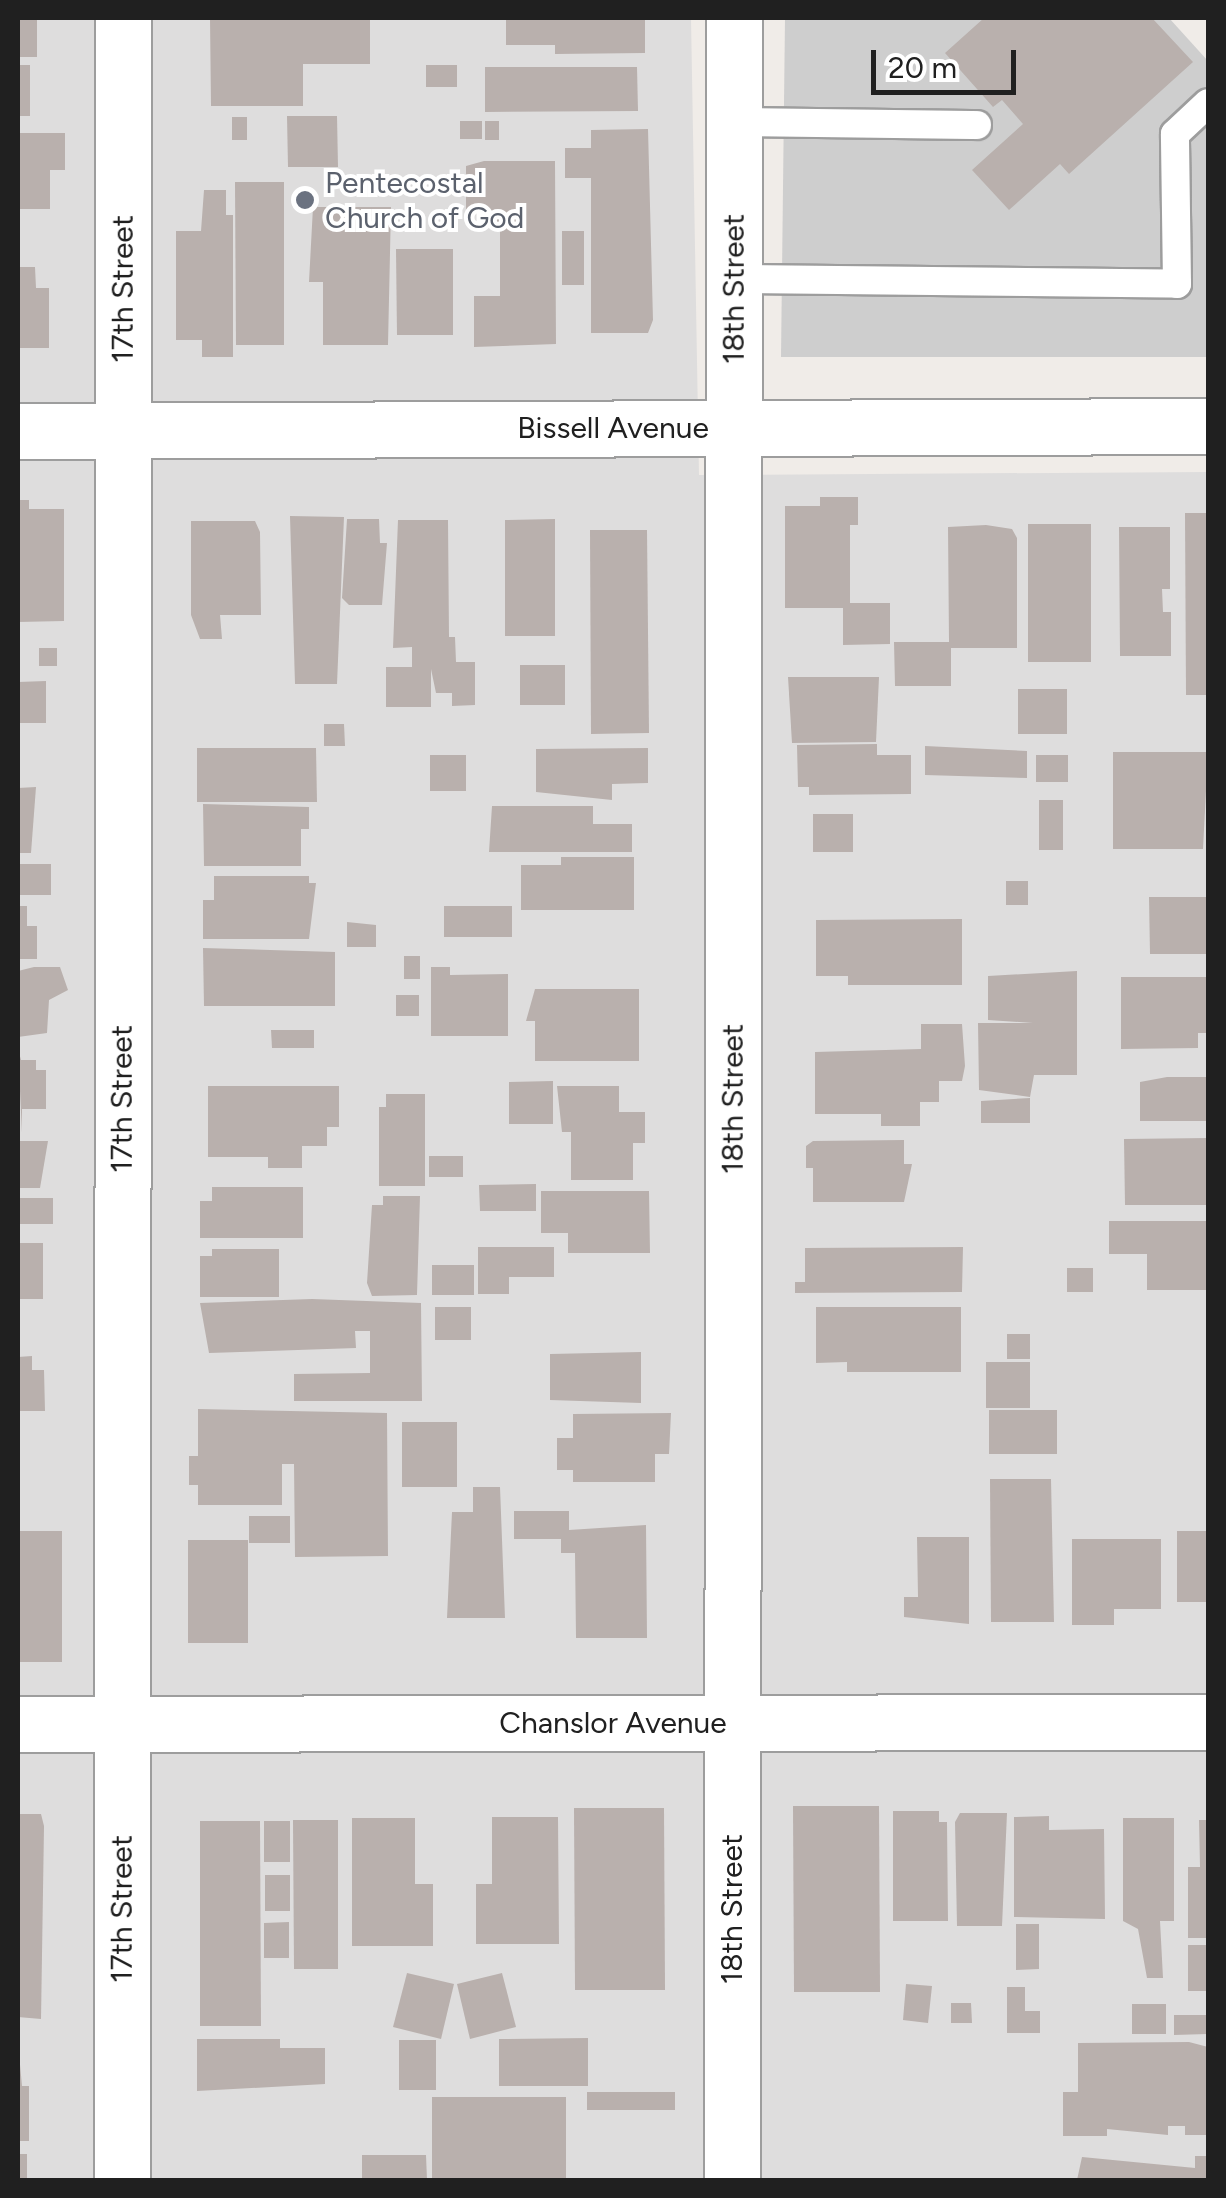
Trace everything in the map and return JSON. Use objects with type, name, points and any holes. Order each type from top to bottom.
[{"type":"street","name":"17th Street","points":[[122,2180],[123,18]]},
{"type":"street","name":"18th Street","points":[[732,2180],[734,18]]},
{"type":"street","name":"Bissell Avenue","points":[[18,431],[1208,426]]},
{"type":"street","name":"Chanslor Avenue","points":[[18,1724],[1208,1722]]},
{"type":"lane","points":[[734,279],[1177,284],[1175,134],[1208,102]]},
{"type":"lane","points":[[734,122],[978,124]]},
{"type":"shaded area","points":[[18,18],[691,18],[699,475],[1208,472],[1208,2180],[18,2180]]},
{"type":"shaded area","points":[[785,18],[1169,18],[1208,61],[1208,357],[781,357]]},
{"type":"building","points":[[18,18],[37,18],[37,57],[18,57]]},
{"type":"building","points":[[210,18],[370,18],[370,64],[303,64],[303,106],[211,106]]},
{"type":"building","points":[[506,18],[645,18],[645,53],[555,54],[555,45],[506,45]]},
{"type":"building","points":[[984,18],[1152,18],[1193,62],[1069,174],[1060,164],[1009,210],[972,170],[1023,124],[1002,100],[993,107],[945,53]]},
{"type":"building","points":[[18,65],[30,65],[30,116],[18,116]]},
{"type":"building","points":[[426,65],[457,65],[457,87],[426,87]]},
{"type":"building","points":[[485,67],[637,67],[638,111],[485,112]]},
{"type":"building","points":[[287,116],[337,116],[338,167],[288,167]]},
{"type":"building","points":[[232,117],[247,117],[247,140],[232,140]]},
{"type":"building","points":[[460,121],[482,121],[482,139],[460,139]]},
{"type":"building","points":[[485,121],[499,121],[499,140],[485,140]]},
{"type":"building","points":[[648,129],[653,320],[648,333],[591,333],[591,178],[565,178],[565,148],[591,148],[591,130]]},
{"type":"building","points":[[18,133],[65,133],[65,170],[50,170],[50,209],[18,209]]},
{"type":"building","points":[[484,161],[555,161],[556,344],[474,347],[474,296],[500,296],[500,227],[484,227],[478,214],[466,214],[466,166]]},
{"type":"building","points":[[235,182],[284,182],[284,345],[236,345]]},
{"type":"building","points":[[204,190],[226,190],[226,215],[233,215],[233,357],[202,357],[202,340],[176,340],[176,231],[201,231]]},
{"type":"building","points":[[313,207],[391,207],[388,345],[323,345],[323,282],[309,282]]},
{"type":"building","points":[[562,231],[584,231],[584,285],[562,285]]},
{"type":"building","points":[[396,249],[453,249],[453,335],[397,335]]},
{"type":"building","points":[[18,267],[35,267],[36,288],[49,288],[49,348],[18,348]]},
{"type":"building","points":[[820,497],[858,497],[858,525],[850,525],[850,603],[890,603],[890,644],[843,645],[843,608],[785,608],[785,506],[820,506]]},
{"type":"building","points":[[18,500],[29,500],[29,509],[64,509],[64,621],[18,622]]},
{"type":"building","points":[[1185,513],[1208,513],[1208,695],[1186,695]]},
{"type":"building","points":[[290,516],[344,517],[337,684],[295,684]]},
{"type":"building","points":[[347,519],[379,519],[380,543],[387,543],[382,605],[349,605],[342,598]]},
{"type":"building","points":[[555,519],[555,636],[505,636],[505,520]]},
{"type":"building","points":[[398,520],[448,520],[449,637],[455,637],[456,662],[475,662],[475,705],[452,706],[452,693],[436,693],[431,669],[431,707],[386,707],[386,667],[412,667],[412,647],[393,648]]},
{"type":"building","points":[[191,521],[255,521],[260,532],[261,615],[220,615],[222,639],[200,639],[191,615]]},
{"type":"building","points":[[1028,524],[1091,524],[1091,662],[1028,662]]},
{"type":"building","points":[[986,525],[1012,529],[1017,538],[1017,648],[951,648],[951,686],[895,686],[894,642],[949,642],[948,527]]},
{"type":"building","points":[[1119,527],[1170,527],[1170,589],[1162,589],[1163,612],[1171,612],[1171,656],[1120,656]]},
{"type":"building","points":[[590,530],[647,530],[649,733],[591,734]]},
{"type":"building","points":[[39,648],[57,648],[57,666],[39,666]]},
{"type":"building","points":[[520,665],[565,665],[565,705],[520,705]]},
{"type":"building","points":[[788,677],[879,677],[876,742],[792,743]]},
{"type":"building","points":[[46,681],[46,723],[18,723],[18,682]]},
{"type":"building","points":[[1018,689],[1067,689],[1067,734],[1018,734]]},
{"type":"building","points":[[324,724],[344,724],[345,746],[324,746]]},
{"type":"building","points":[[877,744],[877,755],[911,755],[911,794],[809,795],[809,787],[798,787],[797,745]]},
{"type":"building","points":[[925,746],[1027,751],[1027,778],[925,775]]},
{"type":"building","points":[[197,748],[316,748],[317,802],[197,802]]},
{"type":"building","points":[[648,748],[648,783],[612,784],[612,800],[536,792],[536,749]]},
{"type":"building","points":[[1113,752],[1208,752],[1203,849],[1113,849]]},
{"type":"building","points":[[430,755],[466,755],[466,791],[430,791]]},
{"type":"building","points":[[1036,755],[1068,755],[1068,782],[1036,782]]},
{"type":"building","points":[[36,787],[31,853],[18,853],[18,788]]},
{"type":"building","points":[[1039,800],[1063,800],[1063,850],[1039,850]]},
{"type":"building","points":[[203,804],[309,807],[309,829],[301,829],[301,866],[204,866]]},
{"type":"building","points":[[492,806],[593,806],[593,824],[632,824],[632,852],[489,852]]},
{"type":"building","points":[[813,814],[853,814],[853,852],[813,852]]},
{"type":"building","points":[[561,857],[634,857],[634,910],[521,910],[521,865],[561,865]]},
{"type":"building","points":[[18,864],[51,864],[51,895],[18,895]]},
{"type":"building","points":[[214,876],[309,876],[309,883],[316,883],[309,939],[203,939],[203,900],[214,900]]},
{"type":"building","points":[[1006,881],[1028,881],[1028,905],[1006,905]]},
{"type":"building","points":[[1149,897],[1208,897],[1208,954],[1150,954]]},
{"type":"building","points":[[18,906],[27,906],[27,926],[37,926],[37,959],[18,959]]},
{"type":"building","points":[[444,906],[512,906],[512,937],[444,937]]},
{"type":"building","points":[[962,919],[962,985],[848,985],[848,976],[816,976],[816,920]]},
{"type":"building","points":[[347,922],[376,925],[376,947],[347,947]]},
{"type":"building","points":[[203,948],[335,952],[335,1006],[204,1006]]},
{"type":"building","points":[[404,956],[420,956],[420,979],[404,979]]},
{"type":"building","points":[[60,967],[68,990],[49,1000],[47,1033],[18,1037],[18,971]]},
{"type":"building","points":[[431,967],[450,967],[450,975],[508,974],[508,1036],[431,1036]]},
{"type":"building","points":[[1077,971],[1077,1075],[1034,1075],[1030,1097],[979,1090],[978,1023],[1033,1023],[988,1020],[988,976]]},
{"type":"building","points":[[1121,977],[1208,977],[1208,1033],[1198,1033],[1198,1048],[1121,1049]]},
{"type":"building","points":[[535,989],[639,989],[639,1061],[535,1061],[535,1021],[526,1021]]},
{"type":"building","points":[[396,995],[419,995],[419,1016],[396,1016]]},
{"type":"building","points":[[921,1024],[962,1024],[965,1066],[962,1081],[939,1081],[939,1102],[920,1102],[920,1126],[881,1126],[881,1114],[815,1114],[815,1052],[921,1049]]},
{"type":"building","points":[[271,1030],[314,1030],[314,1048],[272,1048]]},
{"type":"building","points":[[18,1049],[21,1060],[36,1060],[36,1070],[46,1070],[46,1109],[22,1109],[22,1133]]},
{"type":"building","points":[[1167,1077],[1208,1077],[1208,1121],[1140,1121],[1140,1082]]},
{"type":"building","points":[[553,1081],[553,1124],[509,1124],[509,1082]]},
{"type":"building","points":[[208,1086],[339,1086],[339,1127],[327,1127],[327,1146],[302,1146],[302,1168],[268,1168],[268,1157],[208,1157]]},
{"type":"building","points":[[557,1086],[619,1086],[619,1112],[645,1112],[645,1143],[633,1143],[633,1180],[571,1180],[571,1132],[562,1132]]},
{"type":"building","points":[[386,1094],[425,1094],[425,1186],[379,1186],[379,1107],[386,1107]]},
{"type":"building","points":[[1030,1098],[1030,1123],[981,1123],[981,1101]]},
{"type":"building","points":[[1208,1138],[1208,1205],[1125,1205],[1124,1139]]},
{"type":"building","points":[[904,1140],[904,1164],[912,1164],[904,1202],[813,1202],[813,1168],[806,1168],[806,1146],[813,1141]]},
{"type":"building","points":[[18,1141],[48,1141],[40,1188],[18,1188]]},
{"type":"building","points":[[429,1156],[463,1156],[463,1177],[429,1177]]},
{"type":"building","points":[[536,1184],[536,1211],[480,1211],[479,1185]]},
{"type":"building","points":[[212,1187],[303,1187],[303,1238],[200,1238],[200,1201],[212,1201]]},
{"type":"building","points":[[541,1191],[649,1191],[650,1253],[568,1253],[568,1233],[541,1233]]},
{"type":"building","points":[[383,1196],[420,1196],[417,1295],[372,1296],[367,1283],[372,1205],[383,1205]]},
{"type":"building","points":[[18,1198],[53,1198],[53,1224],[18,1224]]},
{"type":"building","points":[[1109,1221],[1208,1221],[1208,1290],[1147,1290],[1147,1254],[1109,1254]]},
{"type":"building","points":[[18,1243],[43,1243],[43,1299],[18,1299]]},
{"type":"building","points":[[478,1247],[554,1247],[554,1277],[509,1277],[509,1294],[478,1294]]},
{"type":"building","points":[[963,1247],[962,1292],[795,1293],[795,1282],[805,1282],[805,1248]]},
{"type":"building","points":[[212,1249],[279,1249],[279,1297],[200,1297],[200,1256],[212,1256]]},
{"type":"building","points":[[432,1265],[474,1265],[474,1295],[432,1295]]},
{"type":"building","points":[[1067,1268],[1093,1268],[1093,1292],[1067,1292]]},
{"type":"building","points":[[312,1299],[421,1303],[422,1401],[294,1401],[294,1374],[370,1373],[370,1331],[355,1331],[356,1348],[209,1353],[200,1303]]},
{"type":"building","points":[[435,1307],[471,1307],[471,1340],[435,1340]]},
{"type":"building","points":[[816,1307],[961,1307],[961,1372],[847,1372],[847,1362],[816,1363]]},
{"type":"building","points":[[1007,1334],[1030,1334],[1030,1359],[1007,1359]]},
{"type":"building","points":[[641,1352],[641,1403],[550,1400],[550,1354]]},
{"type":"building","points":[[32,1356],[32,1370],[44,1370],[45,1411],[18,1411],[18,1357]]},
{"type":"building","points":[[986,1362],[1030,1362],[1030,1408],[986,1408]]},
{"type":"building","points":[[198,1409],[387,1413],[388,1556],[295,1557],[294,1464],[282,1464],[282,1505],[198,1505],[198,1485],[189,1485],[189,1456],[198,1456]]},
{"type":"building","points":[[989,1410],[1057,1410],[1057,1454],[989,1454]]},
{"type":"building","points":[[671,1413],[669,1454],[655,1454],[655,1482],[573,1482],[573,1470],[557,1470],[557,1438],[573,1438],[573,1414]]},
{"type":"building","points":[[402,1422],[457,1422],[457,1487],[402,1487]]},
{"type":"building","points":[[990,1479],[1051,1479],[1054,1622],[991,1622]]},
{"type":"building","points":[[473,1487],[500,1487],[505,1618],[447,1618],[452,1512],[473,1512]]},
{"type":"building","points":[[514,1511],[569,1511],[569,1530],[646,1525],[647,1638],[576,1638],[575,1553],[561,1553],[561,1539],[514,1539]]},
{"type":"building","points":[[249,1516],[290,1516],[290,1543],[249,1543]]},
{"type":"building","points":[[18,1531],[62,1531],[62,1662],[18,1662]]},
{"type":"building","points":[[1177,1531],[1208,1531],[1208,1602],[1177,1602]]},
{"type":"building","points":[[917,1537],[969,1537],[969,1624],[904,1617],[904,1597],[918,1597]]},
{"type":"building","points":[[1072,1539],[1161,1539],[1161,1609],[1114,1609],[1114,1625],[1072,1625]]},
{"type":"building","points":[[188,1540],[248,1540],[248,1643],[188,1643]]},
{"type":"building","points":[[793,1806],[879,1806],[880,1992],[794,1992]]},
{"type":"building","points":[[574,1808],[664,1808],[665,1990],[575,1990]]},
{"type":"building","points":[[893,1811],[939,1811],[939,1822],[947,1822],[948,1921],[893,1921]]},
{"type":"building","points":[[960,1813],[1007,1813],[1002,1926],[957,1926],[955,1822]]},
{"type":"building","points":[[18,1814],[41,1814],[44,1826],[41,2019],[18,2017]]},
{"type":"building","points":[[1049,1816],[1049,1830],[1104,1829],[1105,1919],[1014,1917],[1014,1817]]},
{"type":"building","points":[[492,1817],[558,1817],[559,1944],[476,1944],[476,1884],[492,1884]]},
{"type":"building","points":[[352,1818],[415,1818],[415,1884],[433,1884],[433,1946],[352,1946]]},
{"type":"building","points":[[1123,1818],[1174,1818],[1174,1921],[1160,1921],[1163,1978],[1147,1978],[1138,1929],[1123,1921]]},
{"type":"building","points":[[293,1820],[338,1820],[338,1969],[294,1969]]},
{"type":"building","points":[[1199,1820],[1208,1820],[1208,1938],[1188,1938],[1188,1867],[1200,1867]]},
{"type":"building","points":[[200,1821],[260,1821],[261,2026],[200,2026]]},
{"type":"building","points":[[264,1821],[290,1821],[290,1862],[264,1862]]},
{"type":"building","points":[[265,1875],[290,1875],[290,1911],[265,1911]]},
{"type":"building","points":[[289,1922],[289,1958],[264,1958],[264,1923]]},
{"type":"building","points":[[1016,1924],[1039,1924],[1039,1969],[1016,1970]]},
{"type":"building","points":[[1188,1945],[1208,1945],[1208,1991],[1188,1991]]},
{"type":"building","points":[[407,1973],[454,1984],[441,2039],[393,2027]]},
{"type":"building","points":[[502,1973],[516,2027],[470,2039],[457,1984]]},
{"type":"building","points":[[906,1984],[932,1986],[928,2023],[903,2020]]},
{"type":"building","points":[[1007,1987],[1025,1987],[1025,2011],[1040,2011],[1040,2033],[1007,2033]]},
{"type":"building","points":[[951,2003],[971,2003],[972,2023],[951,2023]]},
{"type":"building","points":[[1132,2004],[1166,2004],[1166,2034],[1132,2034]]},
{"type":"building","points":[[1174,2015],[1207,2015],[1207,2034],[1174,2035]]},
{"type":"building","points":[[588,2038],[588,2086],[499,2086],[499,2039]]},
{"type":"building","points":[[197,2039],[280,2039],[280,2048],[325,2048],[325,2084],[197,2091]]},
{"type":"building","points":[[399,2040],[436,2040],[436,2090],[399,2090]]},
{"type":"building","points":[[1189,2042],[1208,2047],[1208,2135],[1185,2135],[1185,2126],[1168,2126],[1168,2135],[1107,2129],[1107,2136],[1063,2136],[1063,2092],[1078,2092],[1078,2043]]},
{"type":"building","points":[[18,2043],[22,2086],[29,2086],[29,2141],[18,2141]]},
{"type":"building","points":[[587,2092],[675,2092],[675,2110],[587,2110]]},
{"type":"building","points":[[432,2097],[566,2097],[566,2180],[432,2180]]},
{"type":"building","points":[[18,2154],[27,2154],[27,2180],[18,2180]]},
{"type":"building","points":[[362,2155],[426,2155],[427,2180],[362,2180]]},
{"type":"building","points":[[1195,2156],[1208,2156],[1208,2180],[1077,2180],[1082,2157],[1195,2168]]},
{"type":"place","name":"Pentecostal Church of God","points":[[305,200]]}]
